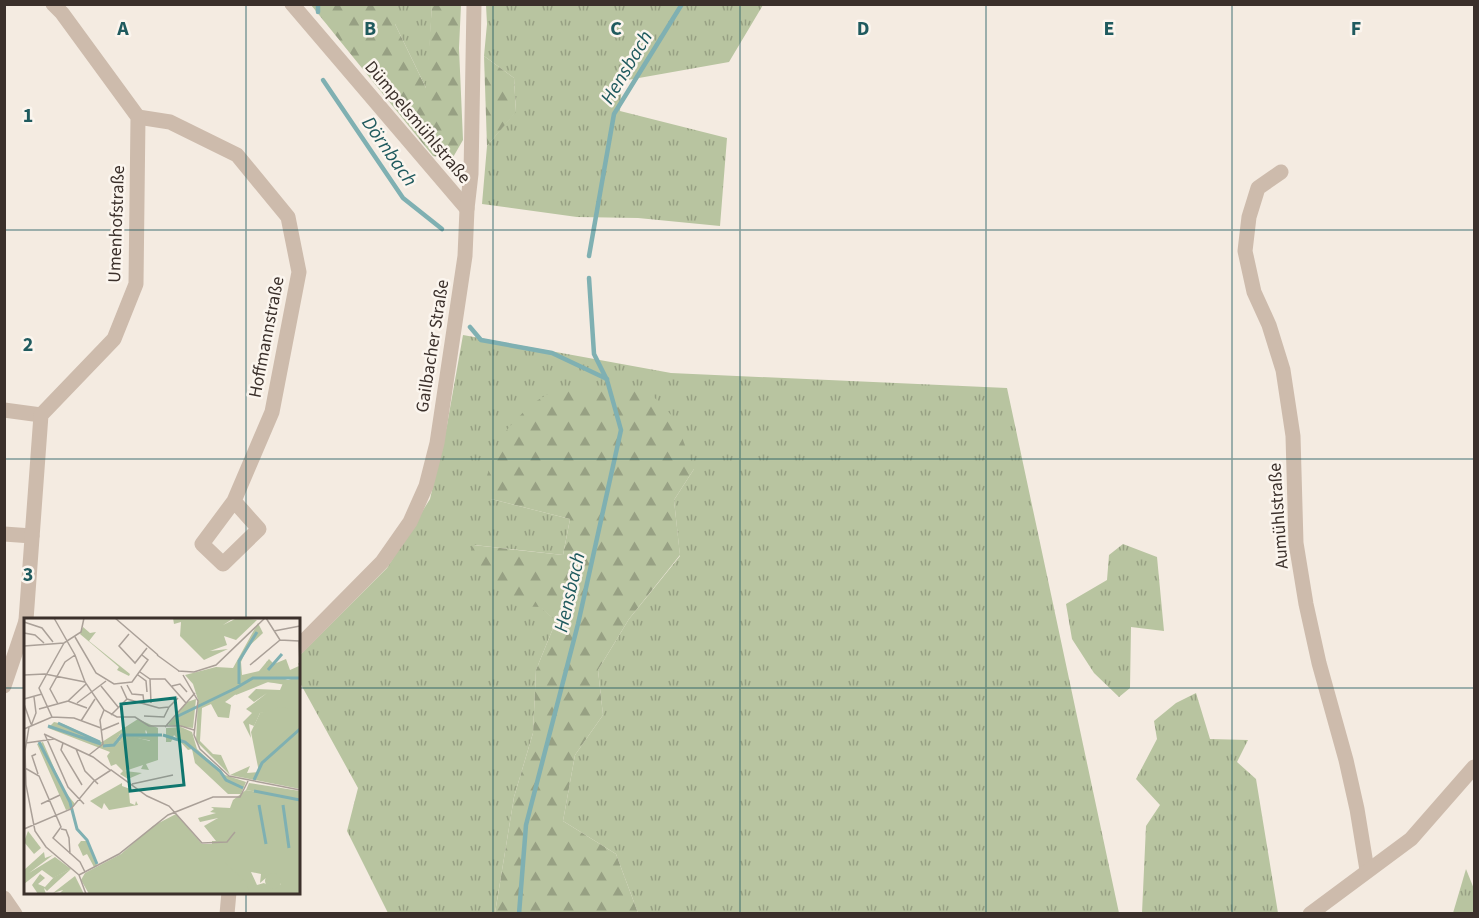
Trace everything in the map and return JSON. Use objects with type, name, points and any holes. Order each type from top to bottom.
[{"type":"street","points":[[53,4],[138,117]]},
{"type":"street","name":"Dümpelsmühlstraße","points":[[292,4],[467,209]]},
{"type":"street","name":"Gailbacher Straße","points":[[300,645],[382,562],[410,522],[426,486],[437,443],[460,296],[471,174],[474,4]]},
{"type":"street","name":"Umenhofstraße","points":[[41,415],[114,339],[136,284],[138,117]]},
{"type":"street","name":"Hoffmannstraße","points":[[138,117],[170,122],[237,155],[288,217],[298,272],[272,412],[234,501]]},
{"type":"street","name":"Aumühlstraße","points":[[1281,172],[1258,188],[1249,217],[1245,251],[1254,292],[1269,325],[1283,370],[1293,436],[1296,543],[1306,604],[1352,789],[1367,870]]},
{"type":"street","points":[[4,410],[41,415],[26,618]]},
{"type":"street","points":[[4,534],[32,536]]},
{"type":"street","points":[[4,686],[24,626]]},
{"type":"street","points":[[1310,914],[1411,839],[1474,767]]},
{"type":"street","points":[[227,914],[228,894]]},
{"type":"street","points":[[4,898],[15,914]]},
{"type":"green space","points":[[311,5],[395,5],[395,24],[426,88],[432,5],[461,5],[459,48],[463,140],[452,159],[433,156]]},
{"type":"green space","points":[[395,5],[432,5],[427,90],[395,24]]},
{"type":"green space","points":[[486,5],[763,5],[729,62],[622,81],[620,111],[727,138],[720,226],[638,218],[577,217],[482,204],[487,146],[516,111],[514,78],[484,56]]},
{"type":"green space","points":[[484,56],[514,78],[516,112],[487,146]]},
{"type":"green space","points":[[463,335],[671,373],[1007,388],[1119,913],[638,913],[616,854],[563,821],[575,755],[603,715],[598,670],[629,619],[680,556],[674,500],[694,469],[491,499],[570,519],[563,555],[474,545],[556,621],[536,670],[533,733],[514,797],[495,913],[388,913],[347,831],[358,788],[300,683],[300,655],[387,568],[430,499],[447,425]]},
{"type":"green space","points":[[628,387],[652,395],[675,419],[694,469],[674,500],[680,555],[629,619],[598,670],[603,715],[575,755],[563,821],[616,854],[638,913],[495,913],[514,797],[533,733],[536,670],[556,621],[540,607],[518,606],[468,559],[473,545],[563,555],[570,519],[491,499],[484,484],[501,436],[530,405],[556,389]]},
{"type":"green space","points":[[1123,544],[1157,557],[1164,631],[1131,627],[1130,688],[1119,697],[1094,673],[1072,639],[1066,604],[1107,580],[1109,555]]},
{"type":"green space","points":[[1196,693],[1210,739],[1248,740],[1237,762],[1256,779],[1278,913],[1142,913],[1146,826],[1160,805],[1136,779],[1157,739],[1154,721],[1176,703]]},
{"type":"green space","points":[[1466,869],[1474,889],[1474,913],[1453,913]]},
{"type":"waterway","name":"Dörnbach","points":[[318,4],[318,12]]},
{"type":"waterway","name":"Hensbach","points":[[589,256],[614,114],[682,4]]},
{"type":"waterway","name":"Dörnbach","points":[[323,80],[403,198],[442,229]]},
{"type":"waterway","name":"Hensbach","points":[[519,914],[526,825],[578,624],[621,430],[607,380],[594,354],[589,278]]},
{"type":"waterway","name":"Dörnbach","points":[[470,327],[481,340],[552,353],[607,379]]}]
